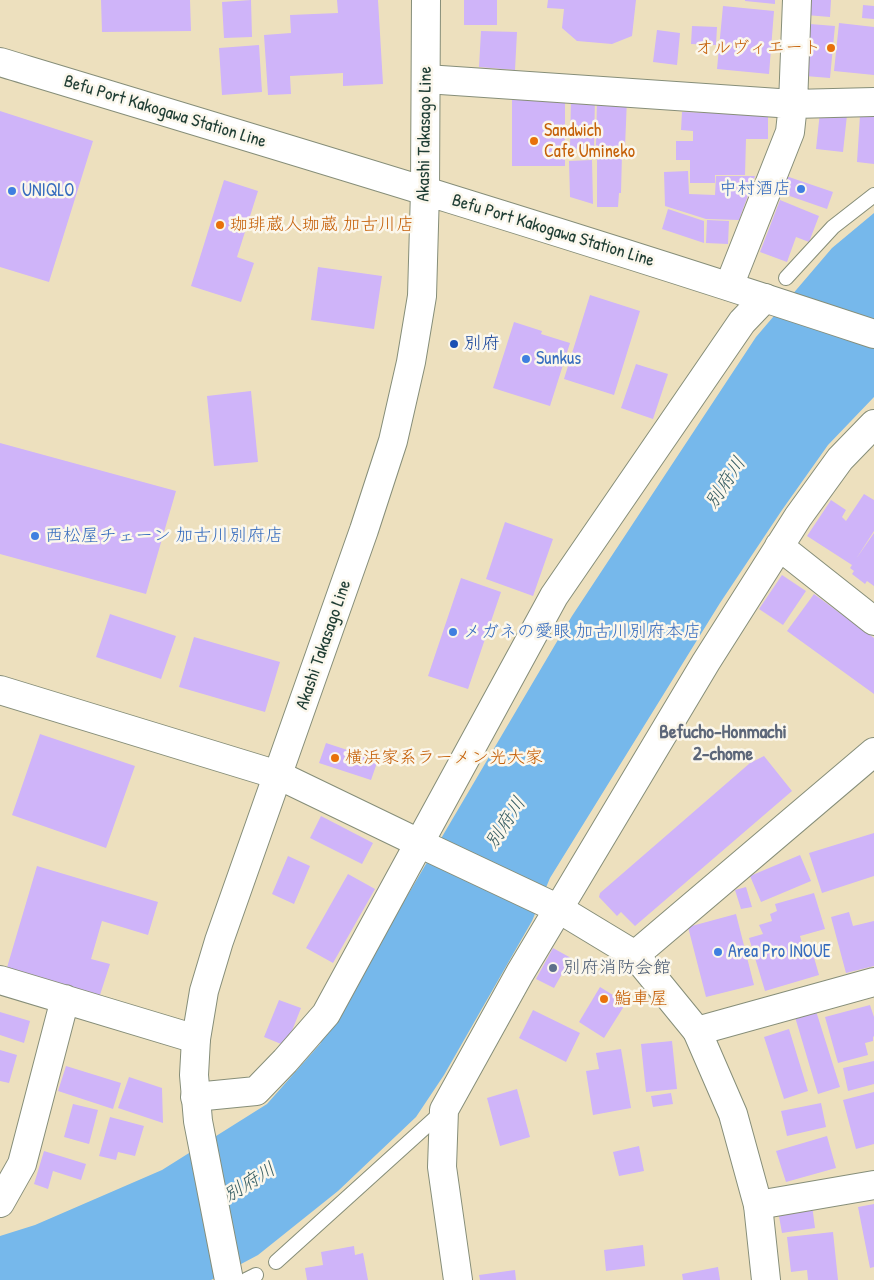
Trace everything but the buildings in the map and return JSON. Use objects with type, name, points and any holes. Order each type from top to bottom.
[{"type":"street","name":"Akashi Takasago Line","points":[[228,1280],[196,1109],[196,1039],[204,991],[219,941],[364,530],[393,441],[411,362],[422,296],[425,191],[426,0]]},
{"type":"street","points":[[729,286],[790,132],[793,104],[797,0]]},
{"type":"street","name":"Befu Port Kakogawa Station Line","points":[[0,62],[425,191],[729,286],[874,334]]},
{"type":"street","points":[[426,79],[793,104],[874,102]]},
{"type":"street","points":[[196,1109],[256,1091],[326,1014],[554,596],[742,322],[766,298]]},
{"type":"street","points":[[458,1280],[442,1167],[444,1110],[520,973],[706,662],[779,546],[840,459],[874,424]]},
{"type":"street","points":[[779,546],[874,620]]},
{"type":"street","points":[[0,690],[278,775],[559,909],[635,955],[697,1031],[733,1114],[758,1205],[766,1280]]},
{"type":"street","points":[[635,955],[874,752]]},
{"type":"street","points":[[0,980],[196,1039]]},
{"type":"street","points":[[697,1031],[874,982]]},
{"type":"street","points":[[0,1204],[22,1164],[65,999]]},
{"type":"street","points":[[758,1205],[874,1185]]},
{"type":"lane","points":[[786,278],[833,227],[874,194]]},
{"type":"lane","points":[[276,1262],[444,1110]]},
{"type":"water","name":"別府川","points":[[874,213],[874,397],[828,445],[720,603],[550,878],[532,921],[444,1075],[416,1117],[338,1191],[258,1255],[211,1280],[0,1280],[0,1236],[35,1225],[162,1170],[267,1104],[320,1044],[572,616],[756,337],[832,248]]},
{"type":"place","name":"オルヴィエート","points":[[831,48]]},
{"type":"place","name":"Sandwich Cafe Umineko","points":[[534,141]]},
{"type":"place","name":"中村酒店","points":[[801,189]]},
{"type":"place","name":"UNIQLO","points":[[12,191]]},
{"type":"place","name":"珈琲蔵人珈蔵 加古川店","points":[[220,225]]},
{"type":"place","name":"別府","points":[[454,344]]},
{"type":"place","name":"Sunkus","points":[[526,359]]},
{"type":"place","name":"西松屋チェーン 加古川別府店","points":[[35,536]]},
{"type":"place","name":"メガネの愛眼 加古川別府本店","points":[[453,632]]},
{"type":"place","name":"横浜家系ラーメン光大家","points":[[335,758]]},
{"type":"place","name":"Area Pro INOUE","points":[[718,952]]},
{"type":"place","name":"別府消防会館","points":[[553,968]]},
{"type":"place","name":"鮨車屋","points":[[604,999]]},
{"type":"district","name":"Befucho-Honmachi 2-chome","points":[[723,744]]}]
